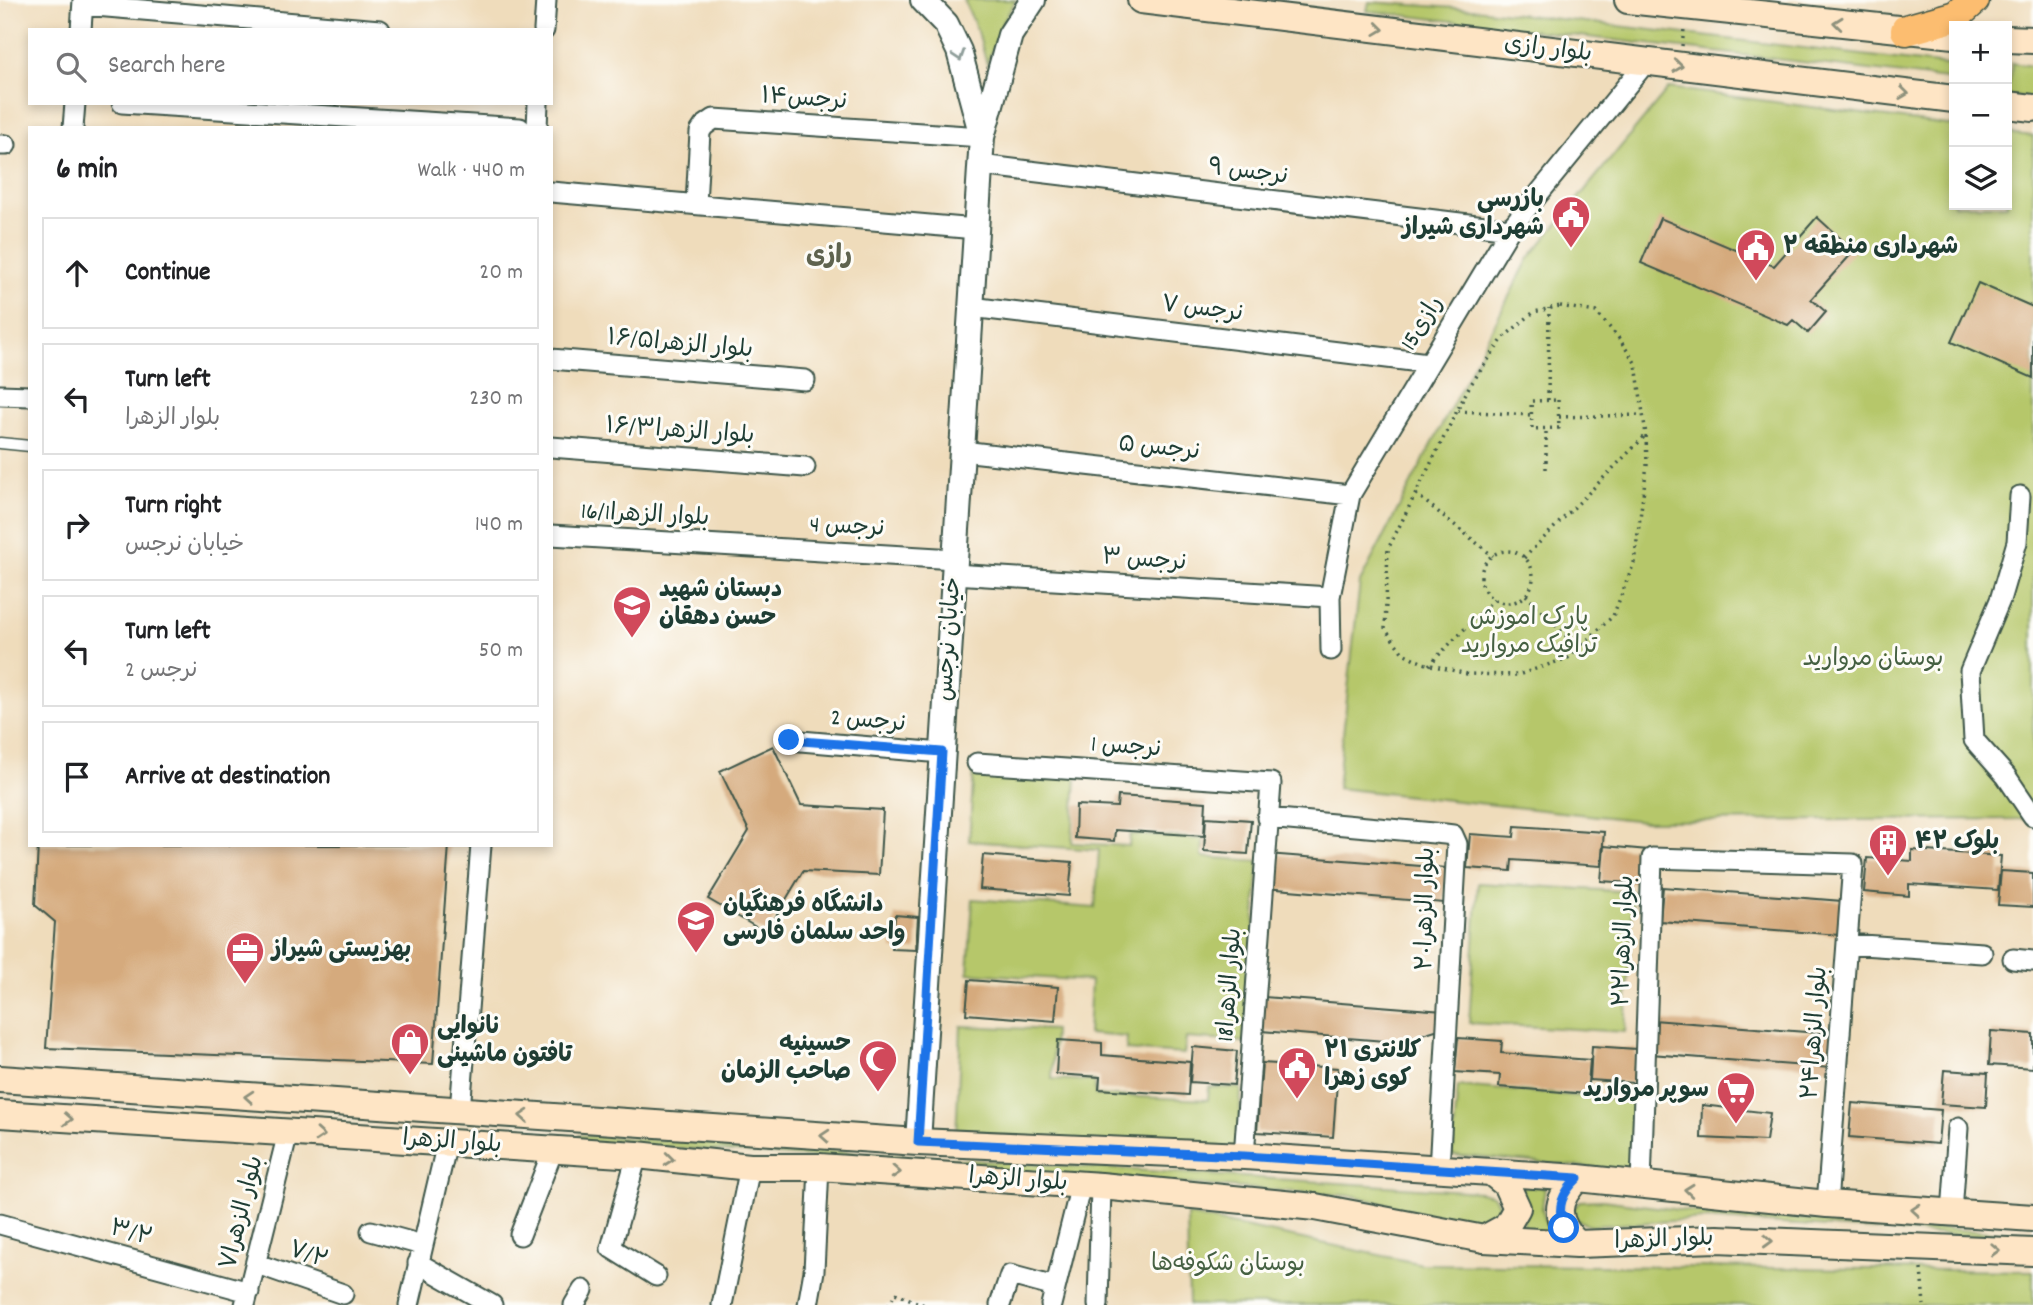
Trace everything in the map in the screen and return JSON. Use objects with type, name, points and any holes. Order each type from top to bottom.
[{"type":"main road","name":"بلوار رازی","points":[[1141,0],[1330,11],[1646,62],[1949,98]]},
{"type":"main road","points":[[1628,0],[1949,35]]},
{"type":"main road","points":[[1906,30],[1956,16],[1975,0]]},
{"type":"main road","points":[[2012,39],[2033,40]]},
{"type":"main road","points":[[2012,106],[2033,108]]},
{"type":"main road","name":"بلوار الزهرا","points":[[0,1079],[918,1142],[1244,1156],[1491,1172],[1578,1178],[1827,1205],[2033,1219]]},
{"type":"main road","name":"بلوار الزهرا","points":[[0,1114],[637,1155],[750,1167],[819,1167],[1091,1186],[1315,1207],[1484,1238],[1577,1244],[1717,1239],[2033,1252]]},
{"type":"main road","points":[[561,1151],[576,1119]]},
{"type":"main road","points":[[1484,1238],[1506,1227],[1517,1208],[1506,1184],[1491,1172]]},
{"type":"main road","points":[[1577,1244],[1564,1228],[1559,1211],[1563,1195],[1578,1178]]},
{"type":"street","points":[[544,28],[546,0]]},
{"type":"street","points":[[923,0],[946,24],[959,51],[982,137]]},
{"type":"street","points":[[982,137],[1010,35],[1033,0]]},
{"type":"street","points":[[81,28],[83,3],[358,28]]},
{"type":"street","name":"15رازی","points":[[1331,650],[1330,597],[1350,495],[1510,229],[1646,62]]},
{"type":"street","points":[[73,126],[75,105]]},
{"type":"street","points":[[154,105],[488,126]]},
{"type":"street","points":[[537,126],[538,105]]},
{"type":"street","name":"نرجس۱۴","points":[[696,204],[700,132],[714,119],[982,137]]},
{"type":"street","name":"خیابان نرجس","points":[[918,1142],[982,137]]},
{"type":"street","name":"نرجس ۹","points":[[981,165],[1510,229]]},
{"type":"street","points":[[553,192],[976,229]]},
{"type":"street","name":"نرجس ۷","points":[[971,307],[1428,363]]},
{"type":"street","name":"بلوار الزهرا۱۶/۵","points":[[553,359],[805,380]]},
{"type":"street","points":[[0,395],[28,396]]},
{"type":"street","name":"بلوار الزهرا۱۶/۳","points":[[553,447],[805,467]]},
{"type":"street","name":"نرجس ۵","points":[[962,451],[1350,495]]},
{"type":"street","points":[[2020,496],[2017,542],[2007,577],[1970,671],[1974,740],[2006,776],[2033,816]]},
{"type":"street","name":"بلوار الزهرا16/1","points":[[553,536],[736,546]]},
{"type":"street","name":"4 نرجس","points":[[736,546],[955,567]]},
{"type":"street","name":"نرجس ۳","points":[[955,567],[1330,597]]},
{"type":"street","name":"2 نرجس","points":[[789,740],[942,752]]},
{"type":"street","name":"1 نرجس","points":[[977,762],[1270,783]]},
{"type":"street","name":"18بلوار الزهرا","points":[[1244,1156],[1270,783]]},
{"type":"street","name":"بلوار الزهرا۲۰","points":[[1268,818],[1445,834],[1452,835],[1457,844],[1439,1170]]},
{"type":"street","points":[[460,1111],[481,847]]},
{"type":"street","name":"بلوار الزهرا۲۲","points":[[1641,1185],[1653,858],[1853,864]]},
{"type":"street","name":"بلوار الزهرا۲۴","points":[[1827,1205],[1853,864]]},
{"type":"street","points":[[1847,944],[1982,953]]},
{"type":"street","points":[[2013,959],[2033,961]]},
{"type":"street","points":[[1952,1213],[1958,1128]]},
{"type":"street","name":"بلوار الزهرا۷","points":[[247,1298],[288,1133]]},
{"type":"street","points":[[409,1305],[447,1143]]},
{"type":"street","points":[[520,1235],[561,1151]]},
{"type":"street","points":[[637,1155],[611,1248],[656,1276]]},
{"type":"street","points":[[722,1305],[750,1167]]},
{"type":"street","points":[[808,1305],[814,1271],[819,1167]]},
{"type":"street","points":[[1000,1305],[1010,1275],[1053,1296],[1091,1186]]},
{"type":"street","points":[[1091,1186],[1098,1305]]},
{"type":"street","name":"۳/۲","points":[[0,1224],[247,1298]]},
{"type":"street","points":[[371,1231],[420,1254],[492,1305]]},
{"type":"street","name":"۷/۲","points":[[257,1264],[343,1294]]},
{"type":"lane","points":[[0,443],[28,446]]},
{"type":"path","points":[[1680,66],[1686,6]]},
{"type":"path","points":[[1560,306],[1596,312],[1618,337],[1636,364],[1646,435],[1647,465],[1634,563],[1613,616],[1568,658],[1518,675],[1467,674],[1429,665],[1403,653],[1385,629],[1388,549],[1469,387],[1504,337],[1534,312],[1549,308],[1560,306]]},
{"type":"path","points":[[1548,400],[1549,308]]},
{"type":"path","points":[[1558,400],[1559,428],[1532,429],[1531,415],[1531,401],[1558,400]]},
{"type":"path","points":[[1458,411],[1531,415]]},
{"type":"path","points":[[1559,418],[1643,415]]},
{"type":"path","points":[[1546,429],[1546,469]]},
{"type":"path","points":[[1524,558],[1646,435]]},
{"type":"path","points":[[1415,493],[1493,556]]},
{"type":"path","points":[[1509,552],[1524,558],[1533,572],[1531,589],[1525,595],[1510,603],[1494,599],[1487,594],[1481,578],[1487,562],[1493,556],[1509,552]]},
{"type":"path","points":[[1525,595],[1578,648]]},
{"type":"path","points":[[1429,665],[1494,599]]},
{"type":"path","points":[[1919,1247],[1924,1305]]},
{"type":"path","points":[[889,1305],[895,1293],[924,1305]]},
{"type":"green space","points":[[964,0],[1016,0],[1002,24],[987,64],[978,32]]},
{"type":"green space","points":[[1369,2],[1485,10],[1949,65],[1949,79],[1367,11]]},
{"type":"green space","points":[[2012,63],[2033,66],[2033,98],[2012,96]]},
{"type":"green space","points":[[1669,88],[1949,125],[1949,210],[2012,210],[2012,134],[2033,136],[2033,819],[1644,821],[1337,788],[1360,582],[1529,258]]},
{"type":"green space","points":[[974,768],[1076,776],[1072,843],[1129,846],[1130,834],[1203,839],[1202,857],[1259,861],[1246,1042],[1186,1038],[1184,1054],[1126,1050],[1127,1037],[1088,1034],[1091,981],[968,973],[973,899],[1095,908],[1099,850],[969,841]]},
{"type":"green space","points":[[1478,883],[1633,892],[1625,1032],[1469,1023]]},
{"type":"green space","points":[[961,1026],[1054,1030],[1052,1079],[1095,1081],[1095,1095],[1208,1100],[1209,1087],[1241,1088],[1239,1149],[956,1137]]},
{"type":"green space","points":[[1458,1086],[1638,1101],[1631,1171],[1452,1155]]},
{"type":"green space","points":[[579,1135],[1480,1192],[1493,1195],[1499,1206],[1496,1214],[1487,1222],[1467,1225],[1355,1196],[578,1141]]},
{"type":"green space","points":[[1520,1187],[1545,1187],[1542,1209],[1550,1236],[1521,1235],[1526,1211]]},
{"type":"green space","points":[[1602,1200],[1695,1212],[2033,1235],[2033,1240],[1704,1219],[1589,1226],[1576,1219],[1574,1208],[1580,1201]]},
{"type":"green space","name":"بوستان شکوفه‌ها","points":[[1187,1215],[1422,1264],[2033,1271],[2033,1305],[1189,1305]]},
{"type":"building","name":"شهرداری منطقه ۲","points":[[1817,217],[1854,251],[1811,299],[1826,312],[1808,333],[1793,320],[1788,325],[1641,263],[1660,218],[1774,266]]},
{"type":"building","points":[[1978,283],[2033,307],[2033,378],[1951,342]]},
{"type":"building","points":[[773,746],[801,805],[883,810],[879,875],[803,871],[766,933],[708,899],[749,831],[720,771]]},
{"type":"building","points":[[1118,796],[1206,802],[1204,836],[1115,830],[1114,841],[1075,838],[1076,805],[1117,807]]},
{"type":"building","points":[[1206,817],[1251,820],[1248,854],[1204,851]]},
{"type":"building","points":[[1515,826],[1604,832],[1601,866],[1512,860],[1511,871],[1467,868],[1470,834],[1514,837]]},
{"type":"building","points":[[1604,846],[1648,850],[1646,884],[1601,881]]},
{"type":"building","name":"بهزیستی شیراز","points":[[38,847],[449,847],[433,1064],[46,1048],[55,922],[35,905]]},
{"type":"building","points":[[1912,850],[2001,856],[1998,890],[1909,884],[1909,896],[1864,892],[1867,858],[1912,861]]},
{"type":"building","points":[[1267,854],[1446,868],[1444,903],[1265,888]]},
{"type":"building","points":[[983,855],[1072,862],[1069,896],[980,889]]},
{"type":"building","points":[[2001,871],[2033,873],[2033,907],[1998,905]]},
{"type":"building","points":[[1663,887],[1842,901],[1839,935],[1660,921]]},
{"type":"building","points":[[895,915],[918,917],[916,950],[892,949]]},
{"type":"building","points":[[969,980],[1058,987],[1055,1021],[966,1014]]},
{"type":"building","points":[[1264,997],[1443,1011],[1442,1028],[1397,1042],[1261,1031]]},
{"type":"building","points":[[1653,1020],[1832,1034],[1830,1068],[1651,1054]]},
{"type":"building","points":[[1991,1031],[2033,1034],[2033,1068],[1989,1065]]},
{"type":"building","points":[[1458,1038],[1502,1041],[1501,1053],[1590,1060],[1587,1094],[1499,1087],[1500,1075],[1455,1072]]},
{"type":"building","points":[[1058,1040],[1102,1043],[1102,1055],[1190,1062],[1188,1095],[1099,1089],[1100,1077],[1056,1074]]},
{"type":"building","points":[[1592,1046],[1636,1049],[1634,1083],[1590,1080]]},
{"type":"building","points":[[1193,1047],[1237,1051],[1234,1085],[1190,1082]]},
{"type":"building","name":"کلانتری ۲۱ کوی زهرا","points":[[1262,1063],[1338,1068],[1333,1137],[1257,1132]]},
{"type":"building","points":[[1944,1070],[1988,1073],[1986,1107],[1941,1104]]},
{"type":"building","points":[[1852,1103],[1941,1110],[1938,1144],[1849,1137]]},
{"type":"building","points":[[1702,1105],[1770,1113],[1766,1141],[1701,1138]]},
{"type":"place","name":"بازرسی شهرداری شیراز","points":[[1571,249]]},
{"type":"place","name":"شهرداری منطقه ۲","points":[[1756,282]]},
{"type":"place","name":"دبستان شهید حسن دهقان","points":[[632,639]]},
{"type":"place","name":"بلوک ۴۲","points":[[1888,877]]},
{"type":"place","name":"دانشگاه فرهنگیان واحد سلمان فارسی","points":[[696,954]]},
{"type":"place","name":"بهزیستی شیراز","points":[[245,985]]},
{"type":"place","name":"نانوایی تافتون ماشینی","points":[[410,1076]]},
{"type":"place","name":"حسینیه صاحب الزمان","points":[[878,1093]]},
{"type":"place","name":"کلانتری ۲۱ کوی زهرا","points":[[1297,1100]]},
{"type":"place","name":"سوپر مروارید","points":[[1736,1125]]},
{"type":"district","name":"رازی","points":[[829,256]]},
{"type":"route","points":[[789,740],[942,752],[918,1142],[1244,1156],[1578,1178],[1563,1195],[1560,1204],[1559,1211],[1564,1228]]},
{"type":"park label","name":"پارک اموزش ترافیک مروارید","points":[[1529,633]]},
{"type":"park label","name":"بوستان مروارید","points":[[1873,660]]}]
